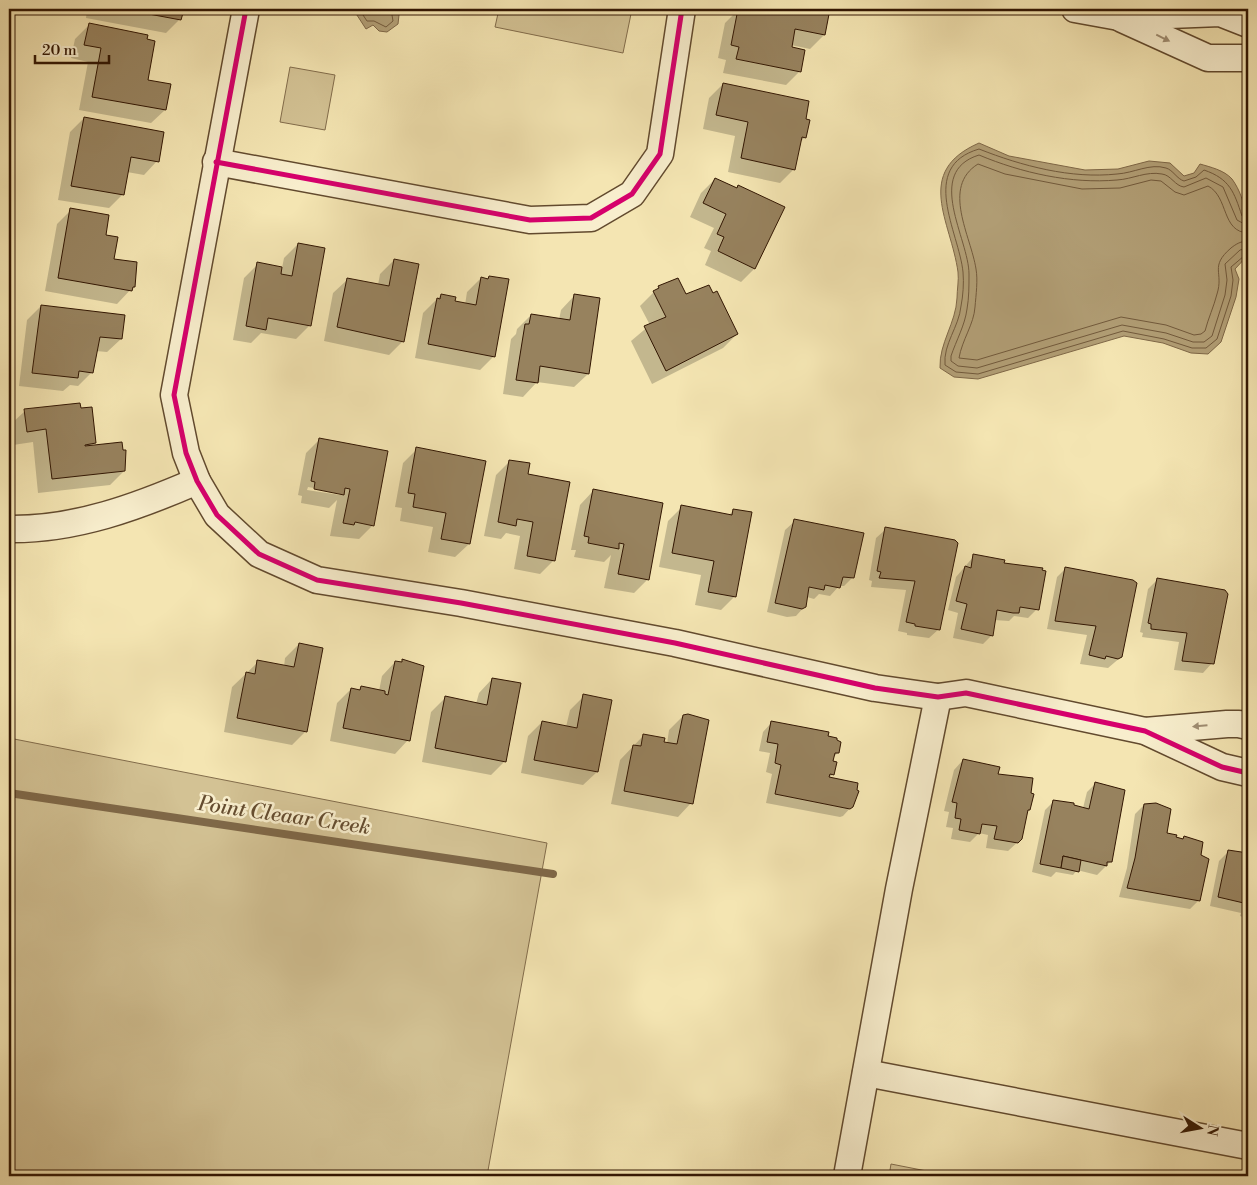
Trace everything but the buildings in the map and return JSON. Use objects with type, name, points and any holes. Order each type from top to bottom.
[{"type":"street","points":[[246,9],[174,395],[186,453],[197,481],[217,514],[259,554],[316,580],[461,603],[666,641],[875,688],[938,697],[966,693],[1145,731],[1222,767],[1248,773]]},
{"type":"street","points":[[216,162],[530,220],[591,218],[632,194],[660,154],[682,9]]},
{"type":"street","points":[[1075,9],[1119,17],[1220,13],[1248,24]]},
{"type":"street","points":[[1119,17],[1208,58],[1248,58]]},
{"type":"street","points":[[9,529],[78,523],[139,506],[197,481]]},
{"type":"street","points":[[848,1172],[899,889],[938,697]]},
{"type":"street","points":[[1145,731],[1227,724],[1248,726]]},
{"type":"street","points":[[866,1073],[1248,1146]]},
{"type":"shaded area","points":[[499,9],[632,9],[623,53],[495,27]]},
{"type":"shaded area","points":[[290,67],[335,75],[325,130],[280,122]]},
{"type":"shaded area","points":[[9,738],[547,843],[487,1176],[9,1176]]},
{"type":"shaded area","points":[[891,1164],[952,1176],[889,1176]]},
{"type":"water","points":[[353,9],[395,9],[399,15],[398,24],[387,32],[379,31],[373,25],[366,29]]},
{"type":"water","points":[[979,143],[1009,156],[1085,170],[1118,169],[1149,161],[1170,163],[1184,176],[1194,173],[1200,164],[1217,169],[1229,176],[1237,188],[1244,206],[1248,255],[1235,269],[1239,279],[1236,297],[1221,342],[1208,354],[1191,353],[1163,343],[1124,336],[978,379],[954,377],[940,368],[942,350],[956,307],[958,278],[941,199],[942,183],[947,168],[959,155]]},
{"type":"waterway","name":"Point Cleaar Creek","points":[[9,793],[553,874]]},
{"type":"cycle path","points":[[246,9],[174,395],[186,453],[197,481],[217,515],[259,554],[317,580],[461,603],[675,643],[875,688],[938,697],[966,693],[1145,731],[1222,767],[1248,773]]},
{"type":"cycle path","points":[[216,162],[530,220],[591,218],[632,194],[660,154],[682,9]]}]
